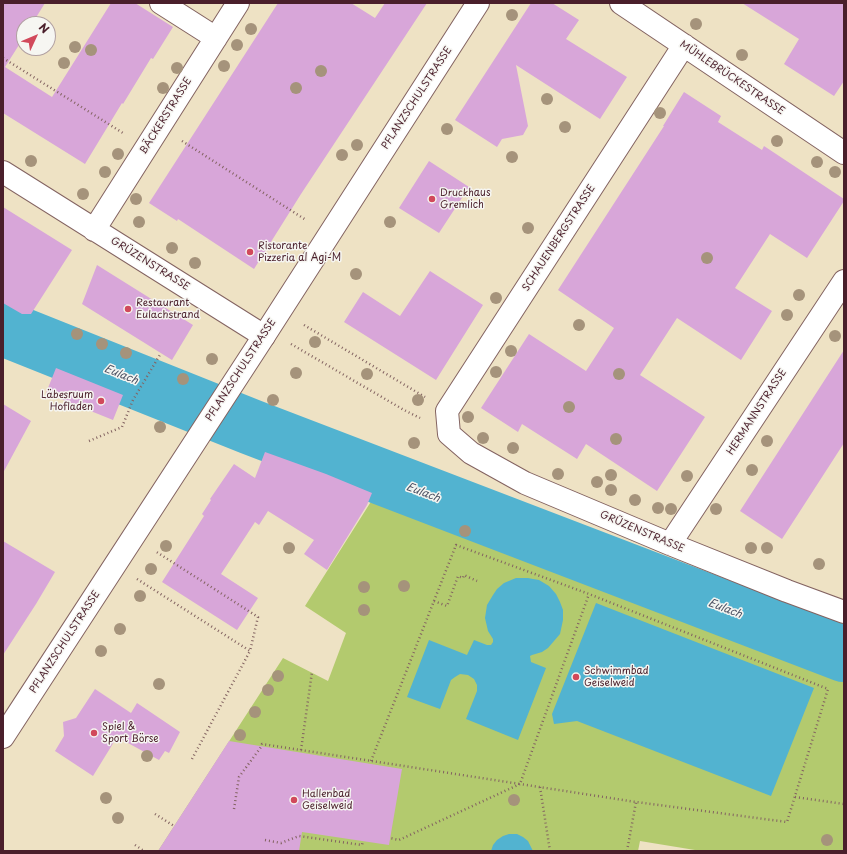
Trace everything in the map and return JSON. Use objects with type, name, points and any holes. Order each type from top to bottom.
[{"type":"street","points":[[161,3],[216,38]]},
{"type":"street","name":"BÄCKERSTRASSE","points":[[94,230],[238,3]]},
{"type":"street","name":"PFLANZSCHULSTRASSE","points":[[3,737],[264,336],[478,3]]},
{"type":"street","name":"MÜHLEBRÜCKESTRASSE","points":[[621,3],[844,153]]},
{"type":"street","name":"SCHAUENBERGSTRASSE","points":[[446,411],[684,45]]},
{"type":"street","name":"GRÜZENSTRASSE","points":[[3,172],[264,336]]},
{"type":"street","name":"HERMANNSTRASSE","points":[[670,544],[844,281]]},
{"type":"street","name":"GRÜZENSTRASSE","points":[[446,411],[449,434],[471,453],[525,483],[670,544],[844,612]]},
{"type":"path","points":[[3,58],[146,148]]},
{"type":"path","points":[[160,126],[307,220]]},
{"type":"path","points":[[301,324],[446,411]]},
{"type":"path","points":[[264,336],[289,343],[425,421]]},
{"type":"path","points":[[89,441],[122,427],[135,397],[162,353]]},
{"type":"path","points":[[133,537],[258,617],[250,651],[192,759]]},
{"type":"path","points":[[234,809],[239,777],[262,744],[370,761],[636,802],[787,822],[828,689],[589,594],[456,545],[370,761]]},
{"type":"path","points":[[115,565],[250,651]]},
{"type":"path","points":[[434,601],[447,606],[458,576],[463,578],[464,575],[476,581]]},
{"type":"path","points":[[390,838],[398,840],[520,784],[589,594]]},
{"type":"path","points":[[301,750],[312,672]]},
{"type":"path","points":[[540,787],[550,851]]},
{"type":"path","points":[[795,797],[844,804]]},
{"type":"path","points":[[627,851],[636,802]]},
{"type":"path","points":[[155,814],[174,826]]},
{"type":"path","points":[[265,840],[281,843],[299,836],[362,845],[363,842]]},
{"type":"path","points":[[135,845],[144,851]]},
{"type":"green space","name":"Schwimmbad Geiselweid","points":[[376,491],[844,674],[844,851],[701,851],[640,841],[638,851],[158,851],[283,658],[328,681],[346,633],[305,606],[372,500]]},
{"type":"water","points":[[516,578],[539,580],[549,586],[556,594],[563,610],[563,620],[560,634],[548,648],[542,652],[530,656],[531,662],[546,668],[518,740],[466,719],[477,691],[477,685],[474,679],[468,675],[460,674],[451,680],[440,709],[407,697],[429,640],[467,655],[474,640],[491,645],[493,639],[488,631],[485,618],[487,605],[497,589],[504,583]]},
{"type":"water","points":[[596,603],[814,688],[771,796],[577,721],[554,724],[552,714]]},
{"type":"water","points":[[509,834],[517,834],[523,837],[528,841],[533,851],[491,851],[497,840]]},
{"type":"building","points":[[3,3],[45,3],[37,16],[16,16],[16,50],[5,67],[52,97],[111,3],[135,3],[173,27],[153,59],[151,58],[123,104],[122,103],[85,164],[3,113]]},
{"type":"building","points":[[278,3],[351,3],[375,18],[385,3],[427,3],[301,194],[254,269],[178,219],[177,221],[149,203]]},
{"type":"building","points":[[531,3],[552,3],[579,20],[566,39],[627,77],[600,119],[516,65],[528,126],[523,135],[502,139],[497,147],[455,120]]},
{"type":"building","points":[[742,3],[844,3],[844,81],[834,96],[784,64],[799,39]]},
{"type":"building","points":[[684,92],[721,116],[718,122],[762,150],[764,146],[844,199],[844,201],[807,258],[770,234],[735,288],[772,311],[741,360],[677,318],[640,375],[705,417],[657,491],[586,444],[577,459],[522,424],[518,432],[481,408],[529,334],[586,371],[614,328],[558,290],[664,126]]},
{"type":"building","points":[[429,161],[469,187],[439,233],[399,208]]},
{"type":"building","points":[[3,207],[72,250],[31,314],[22,314],[3,303]]},
{"type":"building","points":[[97,265],[193,325],[172,360],[82,304]]},
{"type":"building","points":[[430,271],[483,305],[436,380],[344,322],[363,292],[400,316]]},
{"type":"building","points":[[844,350],[844,443],[782,539],[740,511]]},
{"type":"building","points":[[56,368],[123,395],[113,420],[46,393]]},
{"type":"building","points":[[3,404],[31,421],[3,473]]},
{"type":"building","points":[[265,452],[326,474],[372,493],[367,505],[327,570],[304,554],[314,540],[268,511],[259,525],[255,522],[221,574],[258,598],[237,630],[162,582],[204,516],[202,514],[211,500],[210,499],[234,464],[255,478]]},
{"type":"building","points":[[3,541],[55,572],[3,655]]},
{"type":"building","points":[[95,689],[131,713],[137,703],[180,732],[169,753],[165,751],[159,760],[117,737],[93,776],[55,751],[64,736],[63,722],[76,718]]},
{"type":"building","name":"Hallenbad Geiselweid","points":[[229,741],[402,769],[389,845],[302,832],[299,851],[158,851]]},
{"type":"waterway","name":"Eulach","points":[[3,328],[251,427],[844,654]]},
{"type":"place","name":"Druckhaus Gremlich","points":[[432,199]]},
{"type":"place","name":"Ristorante Pizzeria al Agi-M","points":[[250,252]]},
{"type":"place","name":"Restaurant Eulachstrand","points":[[128,309]]},
{"type":"place","name":"Läbesruum Hofladen","points":[[101,401]]},
{"type":"place","name":"Schwimmbad Geiselweid","points":[[576,677]]},
{"type":"place","name":"Spiel & Sport Börse","points":[[94,733]]},
{"type":"place","name":"Hallenbad Geiselweid","points":[[294,800]]}]
